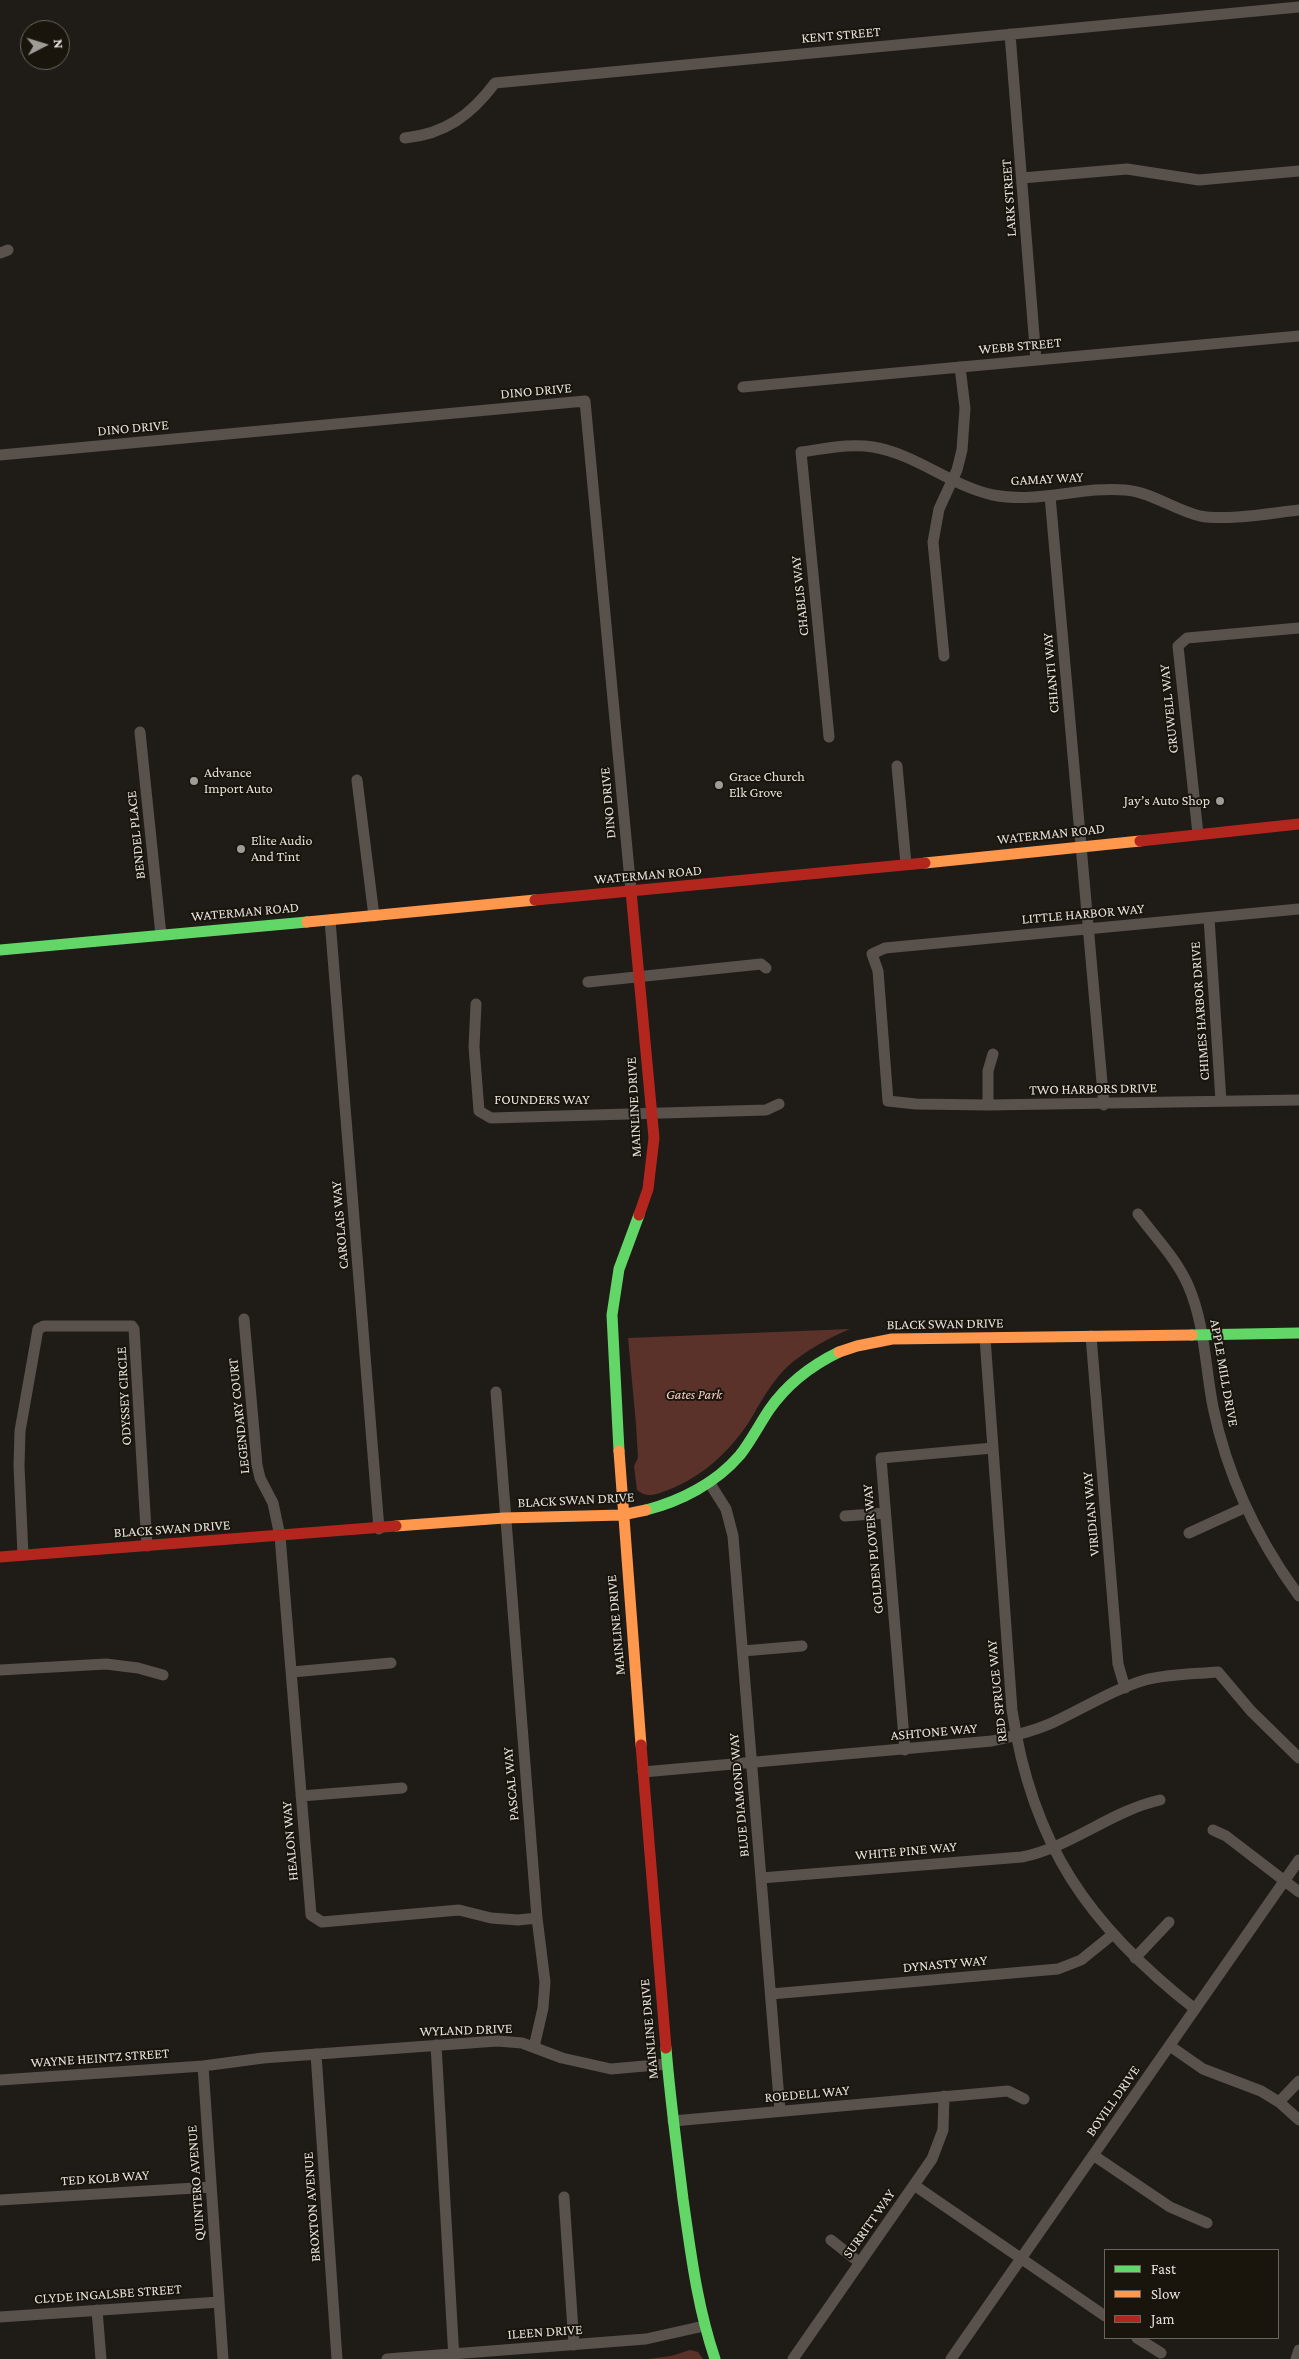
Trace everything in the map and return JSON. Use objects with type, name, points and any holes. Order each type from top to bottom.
[{"type":"street","name":"KENT STREET","points":[[405,138],[423,136],[448,126],[461,118],[485,96],[495,83],[1299,7]]},
{"type":"street","name":"LARK STREET","points":[[1010,34],[1036,360]]},
{"type":"street","points":[[1022,178],[1127,169],[1199,180],[1299,171]]},
{"type":"street","name":"WEBB STREET","points":[[743,387],[1299,336]]},
{"type":"street","points":[[944,656],[934,542],[939,509],[957,470],[965,429],[966,408],[960,366]]},
{"type":"street","name":"DINO DRIVE","points":[[0,455],[585,401],[631,891]]},
{"type":"street","name":"GAMAY WAY","points":[[801,452],[854,446],[875,447],[977,491],[1001,496],[1025,498],[1125,490],[1146,494],[1190,512],[1211,517],[1299,510]]},
{"type":"street","name":"CHABLIS WAY","points":[[801,452],[829,737]]},
{"type":"street","name":"CHIANTI WAY","points":[[1050,496],[1104,1105]]},
{"type":"street","name":"GRUWELL WAY","points":[[1198,834],[1178,646],[1187,638],[1299,628]]},
{"type":"street","name":"BENDEL PLACE","points":[[140,732],[161,935]]},
{"type":"street","points":[[897,766],[906,864]]},
{"type":"street","points":[[357,780],[374,916]]},
{"type":"street","name":"WATERMAN ROAD","points":[[0,950],[374,916],[1299,824]]},
{"type":"street","name":"MAINLINE DRIVE","points":[[631,891],[652,1114],[652,1162],[648,1188],[619,1269],[612,1315],[622,1515],[673,2121],[694,2280],[704,2326],[714,2359]]},
{"type":"street","name":"LITTLE HARBOR WAY","points":[[888,1101],[878,971],[872,954],[885,948],[1299,909]]},
{"type":"street","name":"CHIMES HARBOR DRIVE","points":[[1209,918],[1221,1101]]},
{"type":"street","name":"CAROLAIS WAY","points":[[330,920],[379,1529]]},
{"type":"street","points":[[588,982],[760,964],[766,968]]},
{"type":"street","name":"FOUNDERS WAY","points":[[476,1004],[474,1048],[480,1111],[491,1118],[652,1114]]},
{"type":"street","points":[[988,1105],[988,1071],[993,1054]]},
{"type":"street","name":"TWO HARBORS DRIVE","points":[[888,1101],[916,1104],[1104,1105],[1299,1100]]},
{"type":"street","points":[[652,1114],[766,1110],[779,1104]]},
{"type":"street","name":"APPLE MILL DRIVE","points":[[1138,1214],[1176,1263],[1187,1283],[1200,1319],[1208,1380],[1220,1434],[1246,1507],[1268,1549],[1299,1596]]},
{"type":"street","name":"LEGENDARY COURT","points":[[244,1320],[257,1465],[260,1478],[273,1503],[280,1536]]},
{"type":"street","name":"ODYSSEY CIRCLE","points":[[23,1555],[19,1466],[20,1432],[38,1330],[44,1326],[132,1326],[134,1329],[147,1546]]},
{"type":"street","name":"BLACK SWAN DRIVE","points":[[0,1557],[504,1518],[622,1515],[647,1510],[674,1502],[709,1482],[737,1457],[751,1440],[772,1405],[788,1386],[804,1372],[832,1354],[873,1341],[1299,1333]]},
{"type":"street","name":"VIRIDIAN WAY","points":[[1091,1336],[1118,1664],[1125,1688]]},
{"type":"street","name":"RED SPRUCE WAY","points":[[985,1338],[1012,1710],[1015,1736],[1033,1801],[1053,1847],[1081,1895],[1112,1935],[1134,1958],[1195,2009]]},
{"type":"street","name":"PASCAL WAY","points":[[496,1392],[504,1518],[537,1918],[545,1982],[543,2008],[534,2047]]},
{"type":"street","name":"GOLDEN PLOVER WAY","points":[[905,1750],[881,1458],[993,1448]]},
{"type":"street","name":"BLUE DIAMOND WAY","points":[[709,1482],[720,1498],[731,1524],[780,2111]]},
{"type":"street","points":[[1189,1533],[1246,1507]]},
{"type":"street","points":[[845,1516],[886,1513]]},
{"type":"street","name":"HEALON WAY","points":[[280,1536],[311,1915],[322,1922],[459,1910],[491,1918],[518,1920],[537,1918]]},
{"type":"street","points":[[742,1651],[802,1646]]},
{"type":"street","points":[[292,1672],[391,1663]]},
{"type":"street","points":[[0,1670],[106,1664],[138,1668],[163,1675]]},
{"type":"street","name":"ASHTONE WAY","points":[[643,1772],[963,1745],[1015,1736],[1053,1722],[1125,1688],[1167,1676],[1218,1672],[1251,1711],[1299,1758]]},
{"type":"street","points":[[301,1796],[402,1788]]},
{"type":"street","name":"WHITE PINE WAY","points":[[761,1878],[1022,1857],[1053,1847],[1139,1805],[1160,1800]]},
{"type":"street","points":[[1212,1830],[1226,1836],[1299,1892]]},
{"type":"street","name":"BOVILL DRIVE","points":[[951,2359],[1299,1860]]},
{"type":"street","points":[[1134,1958],[1169,1922]]},
{"type":"street","name":"DYNASTY WAY","points":[[771,1994],[1058,1969],[1081,1960],[1112,1935]]},
{"type":"street","name":"WYLAND DRIVE","points":[[203,2066],[263,2058],[496,2041],[522,2043],[562,2058],[611,2069],[667,2064]]},
{"type":"street","points":[[436,2045],[454,2357]]},
{"type":"street","points":[[1170,2046],[1203,2069],[1261,2091],[1278,2102],[1299,2120]]},
{"type":"street","name":"BROXTON AVENUE","points":[[316,2054],[337,2359]]},
{"type":"street","name":"WAYNE HEINTZ STREET","points":[[0,2080],[203,2066]]},
{"type":"street","name":"QUINTERO AVENUE","points":[[203,2066],[223,2359]]},
{"type":"street","points":[[1278,2102],[1299,2081]]},
{"type":"street","name":"ROEDELL WAY","points":[[673,2121],[1008,2091],[1024,2098]]},
{"type":"street","name":"SURRITT WAY","points":[[793,2359],[914,2185],[939,2145],[945,2114],[944,2096]]},
{"type":"street","points":[[1093,2155],[1170,2207],[1207,2223]]},
{"type":"street","points":[[914,2185],[1104,2315]]},
{"type":"street","name":"TED KOLB WAY","points":[[0,2200],[211,2187]]},
{"type":"street","points":[[564,2198],[574,2345]]},
{"type":"street","points":[[831,2240],[860,2262]]},
{"type":"street","name":"CLYDE INGALSBE STREET","points":[[0,2317],[219,2302]]},
{"type":"street","points":[[97,2310],[101,2359]]},
{"type":"street","name":"ILEEN DRIVE","points":[[387,2359],[454,2357],[646,2339],[704,2326]]},
{"type":"street","points":[[1139,2339],[1161,2353]]},
{"type":"street","points":[[1296,2359],[1299,2350]]},
{"type":"green space","name":"Gates Park","points":[[850,1329],[818,1345],[788,1366],[771,1385],[749,1422],[733,1443],[703,1471],[680,1485],[656,1494],[648,1495],[637,1490],[634,1466],[638,1458],[636,1424],[628,1338]]},
{"type":"green space","points":[[690,2350],[698,2352],[703,2359],[648,2359],[671,2356]]},
{"type":"traffic: fast","points":[[0,950],[307,922]]},
{"type":"traffic: fast","points":[[619,1451],[612,1315],[619,1269],[639,1215]]},
{"type":"traffic: fast","points":[[1192,1335],[1299,1333]]},
{"type":"traffic: fast","points":[[646,1510],[672,1502],[697,1490],[731,1465],[748,1444],[769,1410],[783,1392],[818,1363],[839,1352]]},
{"type":"traffic: fast","points":[[666,2048],[676,2142],[692,2260],[699,2300],[715,2359]]},
{"type":"traffic: slow","points":[[925,863],[1140,841]]},
{"type":"traffic: slow","points":[[307,922],[535,900]]},
{"type":"traffic: slow","points":[[839,1352],[857,1346],[892,1339],[1192,1335]]},
{"type":"traffic: slow","points":[[619,1451],[641,1745]]},
{"type":"traffic: slow","points":[[396,1526],[504,1518],[622,1515],[646,1510]]},
{"type":"traffic: jam","points":[[1140,841],[1299,824]]},
{"type":"traffic: jam","points":[[535,900],[925,863]]},
{"type":"traffic: jam","points":[[631,891],[654,1138],[648,1189],[639,1215]]},
{"type":"traffic: jam","points":[[0,1557],[396,1526]]},
{"type":"traffic: jam","points":[[641,1745],[666,2048]]},
{"type":"place","name":"Advance Import Auto","points":[[194,781]]},
{"type":"place","name":"Grace Church Elk Grove","points":[[719,785]]},
{"type":"place","name":"Jay’s Auto Shop","points":[[1220,801]]},
{"type":"place","name":"Elite Audio And Tint","points":[[241,849]]}]
